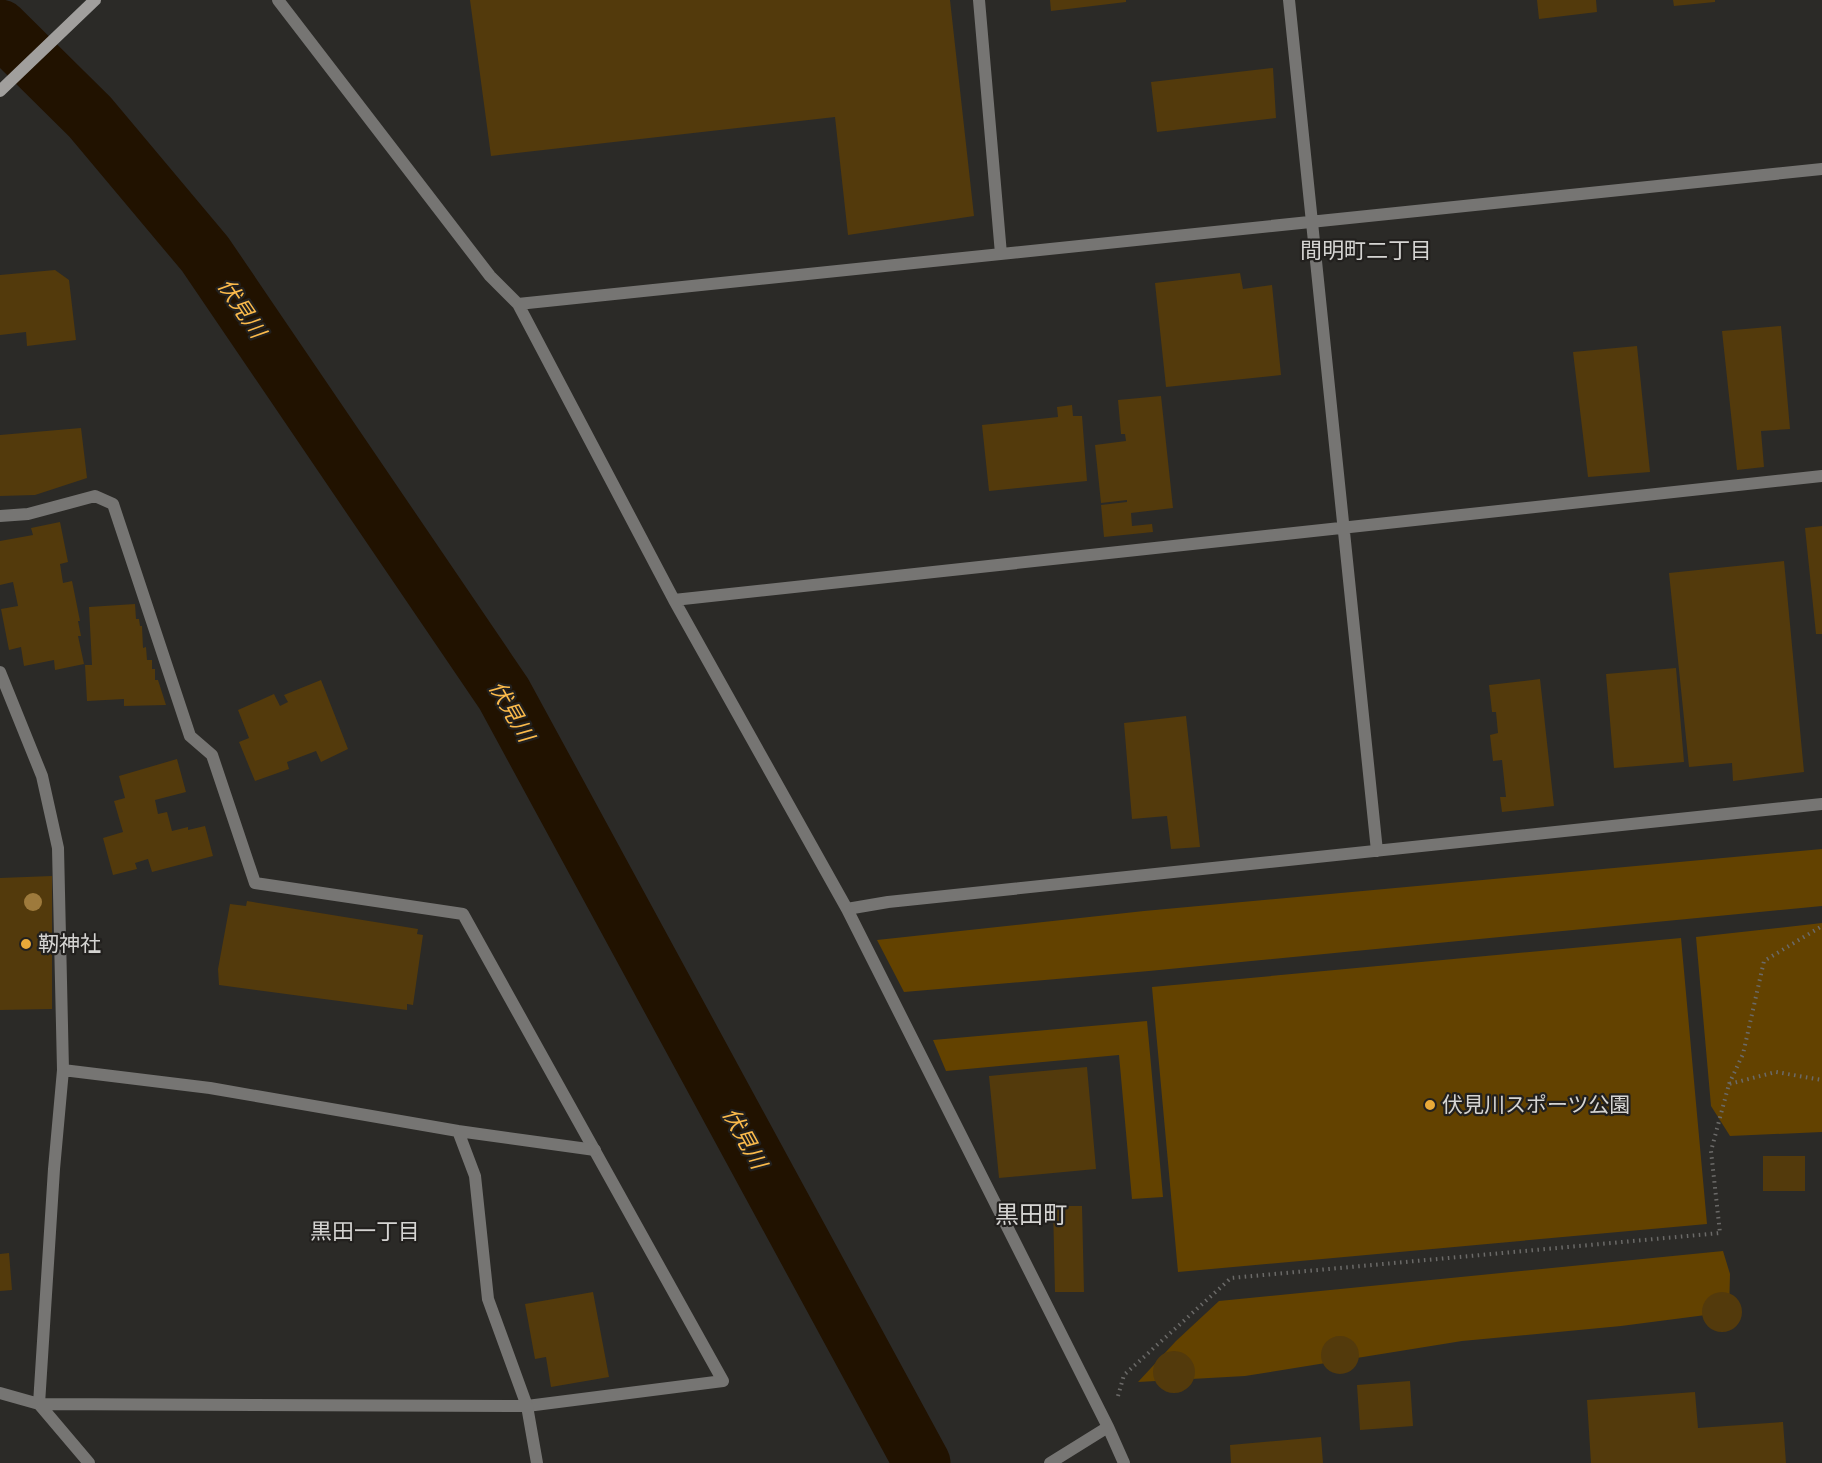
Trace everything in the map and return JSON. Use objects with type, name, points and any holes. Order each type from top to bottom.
[{"type":"street","points":[[0,91],[95,0]]},
{"type":"street","points":[[278,0],[490,276],[518,304],[674,600],[847,909],[1124,1463]]},
{"type":"street","points":[[979,0],[1001,254]]},
{"type":"street","points":[[1290,0],[1377,851]]},
{"type":"street","points":[[518,304],[1822,169]]},
{"type":"street","points":[[674,600],[1822,476]]},
{"type":"street","points":[[0,516],[28,514],[95,495],[113,504],[190,736],[212,755],[255,883],[463,914],[723,1381],[526,1406],[39,1404],[0,1393]]},
{"type":"street","points":[[0,672],[42,777],[58,848],[63,1070],[54,1169],[39,1404],[89,1463]]},
{"type":"street","points":[[847,909],[888,902],[1822,804]]},
{"type":"street","points":[[63,1070],[210,1088],[458,1131],[595,1150]]},
{"type":"street","points":[[458,1131],[475,1176],[488,1299],[526,1406],[537,1463]]},
{"type":"street","points":[[1050,1463],[1108,1427]]},
{"type":"path","points":[[1108,1427],[1124,1375],[1231,1278],[1720,1233],[1711,1152],[1729,1083],[1743,1054],[1764,961],[1822,926]]},
{"type":"path","points":[[1729,1083],[1776,1072],[1822,1080]]},
{"type":"shaded area","points":[[1822,849],[1822,906],[1149,971],[904,992],[877,940],[1144,911]]},
{"type":"shaded area","points":[[1822,923],[1822,1132],[1730,1136],[1711,1106],[1696,937]]},
{"type":"shaded area","name":"伏見川スポーツ公園","points":[[1681,938],[1707,1224],[1178,1272],[1152,987]]},
{"type":"shaded area","points":[[1147,1021],[1163,1197],[1132,1199],[1119,1055],[946,1071],[933,1040]]},
{"type":"shaded area","points":[[1723,1251],[1730,1274],[1729,1312],[1621,1326],[1462,1341],[1245,1376],[1138,1382],[1176,1341],[1219,1301]]},
{"type":"building","points":[[470,0],[950,0],[974,216],[848,235],[835,117],[491,156]]},
{"type":"building","points":[[1050,0],[1126,0],[1126,2],[1051,11]]},
{"type":"building","points":[[1537,0],[1596,0],[1597,12],[1539,19]]},
{"type":"building","points":[[1673,0],[1715,0],[1715,2],[1674,6]]},
{"type":"building","points":[[1273,68],[1276,118],[1157,132],[1151,82]]},
{"type":"building","points":[[55,270],[69,280],[76,340],[27,346],[26,332],[0,335],[0,275]]},
{"type":"building","points":[[1240,273],[1243,289],[1272,285],[1281,375],[1166,387],[1155,283]]},
{"type":"building","points":[[1781,326],[1790,429],[1761,431],[1764,467],[1737,470],[1722,331]]},
{"type":"building","points":[[1637,346],[1650,472],[1588,477],[1573,352]]},
{"type":"building","points":[[1161,396],[1173,508],[1131,513],[1132,526],[1152,524],[1153,532],[1104,537],[1101,505],[1127,502],[1127,500],[1101,503],[1095,445],[1126,441],[1125,434],[1121,434],[1118,400]]},
{"type":"building","points":[[1072,405],[1073,416],[1082,416],[1087,481],[989,491],[982,425],[1058,417],[1057,407]]},
{"type":"building","points":[[81,428],[87,478],[35,495],[0,496],[0,435]]},
{"type":"building","points":[[60,522],[68,562],[60,564],[63,583],[72,581],[80,621],[78,621],[81,636],[78,636],[84,664],[55,670],[54,660],[24,666],[21,647],[9,650],[1,609],[18,606],[13,582],[0,585],[0,541],[33,535],[31,528]]},
{"type":"building","points":[[1822,526],[1822,634],[1816,634],[1805,528]]},
{"type":"building","points":[[1784,561],[1804,772],[1733,781],[1732,763],[1689,767],[1669,573]]},
{"type":"building","points":[[135,604],[136,619],[139,619],[140,626],[142,626],[143,648],[146,647],[147,660],[152,660],[155,680],[158,680],[166,705],[124,706],[124,699],[87,701],[85,665],[92,665],[89,607]]},
{"type":"building","points":[[1676,668],[1684,762],[1614,768],[1606,674]]},
{"type":"building","points":[[1540,679],[1554,806],[1502,812],[1500,797],[1506,797],[1502,760],[1493,761],[1490,735],[1498,733],[1496,712],[1492,712],[1489,685]]},
{"type":"building","points":[[321,680],[348,749],[321,762],[316,751],[287,762],[289,769],[255,781],[239,742],[249,738],[238,710],[274,694],[280,706],[288,702],[284,695]]},
{"type":"building","points":[[1186,716],[1200,847],[1171,849],[1167,816],[1132,819],[1124,723]]},
{"type":"building","points":[[177,759],[186,792],[155,800],[158,814],[167,812],[172,831],[205,826],[213,856],[152,872],[148,859],[135,863],[137,869],[113,875],[103,838],[123,832],[114,801],[125,798],[119,776]]},
{"type":"building","name":"靭神社","points":[[52,876],[52,1009],[0,1010],[0,878]]},
{"type":"building","points":[[247,901],[418,929],[417,934],[423,935],[413,1005],[407,1004],[407,1010],[219,985],[218,969],[230,904],[246,906]]},
{"type":"building","points":[[1087,1067],[1096,1169],[999,1178],[989,1076]]},
{"type":"building","points":[[1763,1156],[1805,1156],[1805,1191],[1763,1191]]},
{"type":"building","points":[[1053,1206],[1082,1206],[1084,1292],[1055,1292]]},
{"type":"building","points":[[9,1253],[12,1290],[0,1291],[0,1254]]},
{"type":"building","points":[[593,1292],[609,1377],[551,1387],[546,1357],[535,1359],[525,1304]]},
{"type":"building","points":[[1722,1292],[1730,1293],[1736,1298],[1741,1304],[1741,1320],[1736,1326],[1730,1331],[1722,1332],[1714,1331],[1708,1326],[1703,1320],[1702,1312],[1703,1304],[1708,1298],[1714,1293]]},
{"type":"building","points":[[1340,1336],[1353,1342],[1359,1355],[1353,1368],[1340,1374],[1327,1368],[1321,1355],[1327,1342]]},
{"type":"building","points":[[1174,1351],[1189,1357],[1195,1372],[1189,1387],[1174,1393],[1159,1387],[1153,1372],[1159,1357]]},
{"type":"building","points":[[1410,1381],[1413,1426],[1360,1430],[1357,1385]]},
{"type":"building","points":[[1695,1392],[1698,1428],[1783,1422],[1786,1463],[1591,1463],[1587,1400]]},
{"type":"building","points":[[1321,1437],[1323,1463],[1231,1463],[1230,1445]]},
{"type":"waterway","name":"伏見川","points":[[0,28],[90,117],[205,254],[504,694],[922,1463]]},
{"type":"place","name":"靭神社","points":[[26,944]]},
{"type":"place","name":"伏見川スポーツ公園","points":[[1430,1105]]},
{"type":"district","name":"間明町二丁目","points":[[1366,250]]},
{"type":"district","name":"黒田町","points":[[1031,1215]]},
{"type":"district","name":"黒田一丁目","points":[[365,1231]]}]
